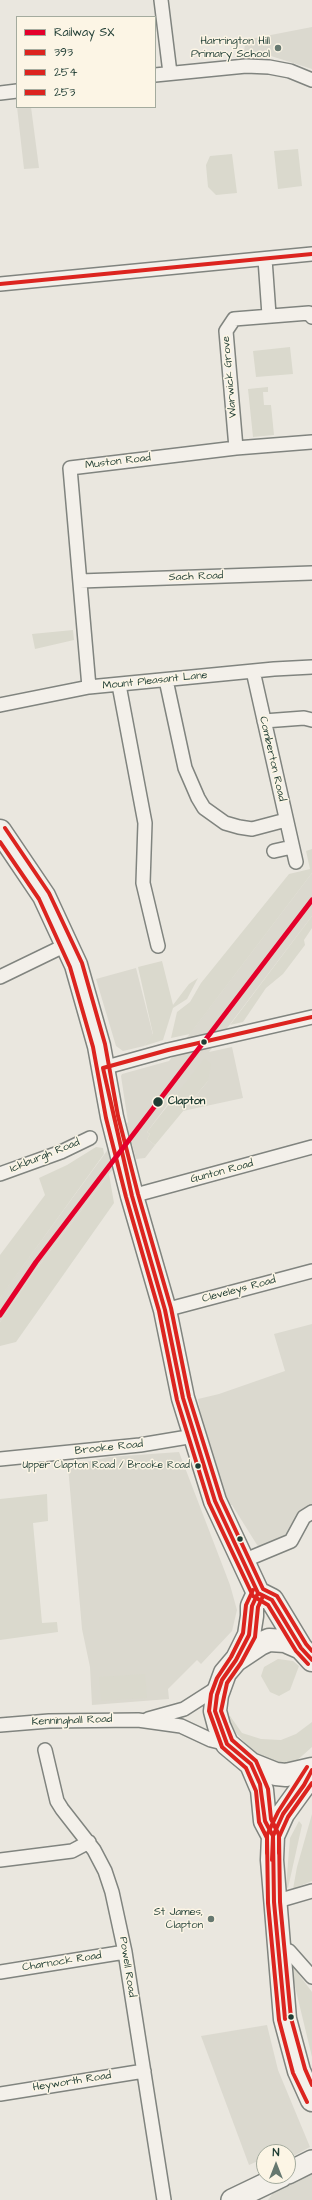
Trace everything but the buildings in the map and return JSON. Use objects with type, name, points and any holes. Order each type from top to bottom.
[{"type":"highway","points":[[0,831],[44,896],[68,944],[87,1000],[119,1147],[165,1310],[183,1398],[215,1501],[258,1593],[272,1600],[306,1654]]},
{"type":"highway","points":[[258,1593],[252,1606],[249,1635],[236,1660],[225,1674],[220,1686],[215,1710],[219,1726],[227,1744],[251,1764],[276,1774],[286,1775],[312,1770]]},
{"type":"highway","points":[[236,1660],[248,1650],[270,1640],[285,1641],[306,1654]]},
{"type":"highway","points":[[251,1764],[262,1790],[265,1821],[273,1836]]},
{"type":"highway","points":[[312,1770],[304,1786],[283,1814],[273,1836],[274,1902],[286,2019],[299,2071],[312,2100]]},
{"type":"main road","points":[[296,2169],[312,2161]]},
{"type":"main road","points":[[246,2197],[268,2184]]},
{"type":"street","points":[[162,0],[170,73]]},
{"type":"street","points":[[156,75],[246,66],[269,66],[290,71],[312,80]]},
{"type":"street","points":[[0,93],[16,91]]},
{"type":"street","points":[[0,284],[312,254]]},
{"type":"street","points":[[265,259],[269,315]]},
{"type":"street","name":"Warwick Grove","points":[[236,448],[226,331],[234,319],[309,313],[312,317]]},
{"type":"street","name":"Muston Road","points":[[89,687],[70,468],[236,448],[312,442]]},
{"type":"street","name":"Sach Road","points":[[80,581],[312,573]]},
{"type":"street","name":"Mount Pleasant Lane","points":[[0,705],[89,687],[253,671],[312,667]]},
{"type":"street","name":"Comberton Road","points":[[253,671],[296,862]]},
{"type":"street","points":[[166,680],[185,768],[204,808],[225,823],[239,827],[258,828],[286,820]]},
{"type":"street","points":[[119,685],[144,823],[143,883],[158,946]]},
{"type":"street","points":[[264,721],[304,718],[312,720]]},
{"type":"street","points":[[274,851],[292,847]]},
{"type":"street","points":[[0,977],[68,944]]},
{"type":"street","points":[[102,1068],[179,1048],[312,1017]]},
{"type":"street","name":"Ickburgh Road","points":[[0,1174],[61,1152],[90,1138]]},
{"type":"street","name":"Gunton Road","points":[[132,1196],[312,1147]]},
{"type":"street","name":"Cleveleys Road","points":[[165,1310],[312,1270]]},
{"type":"street","name":"Brooke Road","points":[[0,1459],[140,1445],[194,1436]]},
{"type":"street","points":[[243,1561],[291,1541],[304,1517],[312,1512]]},
{"type":"street","name":"Kenninghall Road","points":[[144,1720],[184,1709],[220,1686]]},
{"type":"street","name":"Kenninghall Road","points":[[0,1725],[49,1721],[144,1720],[181,1726],[211,1740],[227,1744]]},
{"type":"street","name":"Powell Road","points":[[45,1750],[57,1800],[62,1809],[89,1842],[102,1863],[108,1880],[125,1952],[164,2200]]},
{"type":"street","points":[[0,1860],[72,1851],[89,1842]]},
{"type":"street","points":[[274,1902],[312,1892]]},
{"type":"street","points":[[278,1948],[289,1951],[312,1977]]},
{"type":"street","name":"Charnock Road","points":[[0,1972],[125,1952]]},
{"type":"street","name":"Heyworth Road","points":[[0,2094],[144,2071]]},
{"type":"shaded area","name":"Harrington Hill Primary School","points":[[312,27],[312,69],[271,56],[244,56],[245,40]]},
{"type":"shaded area","points":[[17,108],[31,108],[39,168],[24,169]]},
{"type":"shaded area","points":[[298,149],[302,186],[278,189],[274,151]]},
{"type":"shaded area","points":[[232,154],[237,193],[216,195],[208,187],[206,165],[210,156]]},
{"type":"shaded area","points":[[290,347],[293,374],[256,377],[253,351]]},
{"type":"shaded area","points":[[268,387],[268,392],[263,392],[264,405],[271,405],[274,435],[253,437],[248,389]]},
{"type":"shaded area","points":[[73,630],[74,640],[35,649],[32,634]]},
{"type":"shaded area","points":[[312,849],[312,873],[190,1034],[171,1038],[177,1012],[190,1002],[201,983],[289,874],[310,869],[306,851]]},
{"type":"shaded area","points":[[312,873],[312,916],[209,1052],[232,1047],[243,1098],[183,1111],[208,1081],[174,1096],[147,1132],[150,1134],[147,1139],[155,1145],[145,1158],[136,1159],[132,1144],[34,1272],[0,1322],[0,1298],[3,1293],[128,1122],[121,1076],[122,1074],[169,1061]]},
{"type":"shaded area","points":[[312,916],[312,928],[304,940],[305,945],[283,974],[266,988],[243,1022],[230,1025]]},
{"type":"shaded area","points":[[162,961],[173,1005],[189,984],[198,978],[187,999],[173,1008],[163,1040],[144,1046],[153,1034],[138,967]]},
{"type":"shaded area","points":[[136,968],[153,1035],[144,1046],[123,1051],[116,1046],[96,979]]},
{"type":"shaded area","points":[[205,1058],[211,1064],[208,1081],[155,1145],[147,1139],[150,1134],[147,1132]]},
{"type":"shaded area","points":[[96,1147],[103,1148],[104,1154],[0,1298],[0,1255],[45,1195],[39,1178],[67,1165]]},
{"type":"shaded area","points":[[109,1174],[114,1203],[16,1342],[0,1346],[0,1322],[34,1272]]},
{"type":"shaded area","points":[[312,1324],[312,1506],[289,1536],[259,1548],[232,1505],[230,1505],[218,1484],[204,1432],[198,1399],[219,1394],[285,1371],[274,1334]]},
{"type":"shaded area","points":[[179,1452],[230,1585],[237,1610],[232,1631],[201,1664],[197,1660],[168,1689],[169,1699],[92,1705],[90,1667],[82,1629],[68,1466],[109,1457]]},
{"type":"shaded area","points":[[47,1494],[48,1521],[33,1523],[42,1623],[57,1622],[58,1632],[0,1640],[0,1499]]},
{"type":"shaded area","points":[[278,1659],[293,1661],[299,1666],[290,1690],[279,1696],[270,1692],[261,1676],[264,1667]]},
{"type":"shaded area","points":[[145,1674],[147,1698],[101,1701],[99,1677]]},
{"type":"shaded area","points":[[230,1716],[242,1733],[261,1739],[281,1740],[296,1734],[312,1722],[312,1747],[293,1764],[285,1766],[265,1760],[250,1748],[236,1733],[226,1718]]},
{"type":"shaded area","points":[[312,1814],[312,1881],[293,1889],[297,1867]]},
{"type":"shaded area","points":[[299,1821],[302,1825],[288,1888],[286,1887],[290,1838]]},
{"type":"shaded area","points":[[291,1964],[312,1992],[312,2057],[290,1966]]},
{"type":"shaded area","points":[[267,2025],[278,2070],[310,2147],[296,2155],[296,2144],[256,2144],[256,2162],[249,2165],[201,2036]]},
{"type":"shaded area","points":[[312,2172],[312,2200],[268,2200],[275,2190],[287,2184],[296,2184],[296,2180]]},
{"type":"rail line","name":"SX","points":[[0,1315],[36,1262],[312,900]]},
{"type":"transit line","name":"393","points":[[0,284],[312,254]]},
{"type":"transit line","name":"253","points":[[5,828],[49,893],[82,963],[105,1044],[118,1116],[138,1194],[171,1308],[189,1397],[221,1499],[263,1589],[277,1596],[306,1644],[312,1651]]},
{"type":"transit line","name":"254","points":[[0,842],[39,899],[70,967],[93,1047],[106,1118],[126,1197],[159,1311],[177,1400],[209,1503],[253,1596],[268,1605],[296,1651],[308,1664]]},
{"type":"transit line","name":"393","points":[[103,1068],[168,1050],[312,1017]]},
{"type":"transit line","name":"393","points":[[103,1068],[132,1196],[165,1310],[183,1398],[215,1501],[258,1593],[272,1600],[301,1648],[312,1660]]},
{"type":"transit line","name":"254","points":[[253,1590],[246,1605],[243,1633],[231,1657],[217,1678],[211,1694],[209,1711],[222,1747],[246,1768],[256,1791],[259,1822],[267,1838],[268,1903],[279,2020],[293,2073],[307,2102]]},
{"type":"transit line","name":"393","points":[[258,1593],[252,1606],[249,1635],[236,1660],[222,1680],[217,1695],[215,1711],[227,1744],[251,1764],[260,1784],[265,1821],[273,1836],[272,1860]]},
{"type":"transit line","name":"253","points":[[263,1596],[258,1607],[255,1637],[241,1663],[227,1683],[221,1711],[232,1740],[256,1761],[268,1789],[271,1819],[279,1835],[280,1902],[291,2018],[305,2069],[312,2085]]},
{"type":"transit line","name":"253","points":[[267,1853],[267,1835],[278,1812],[307,1767]]},
{"type":"transit line","name":"393","points":[[285,2019],[274,1902],[273,1836],[283,1814],[304,1785],[312,1770]]},
{"type":"transit line","name":"254","points":[[279,1853],[279,1837],[288,1817],[312,1783]]},
{"type":"place","name":"Harrington Hill Primary School","points":[[278,48]]},
{"type":"place","name":"Clapton","points":[[158,1102]]},
{"type":"place","name":"Upper Clapton Road / Brooke Road","points":[[198,1466]]},
{"type":"place","name":"St James, Clapton","points":[[211,1919]]}]
